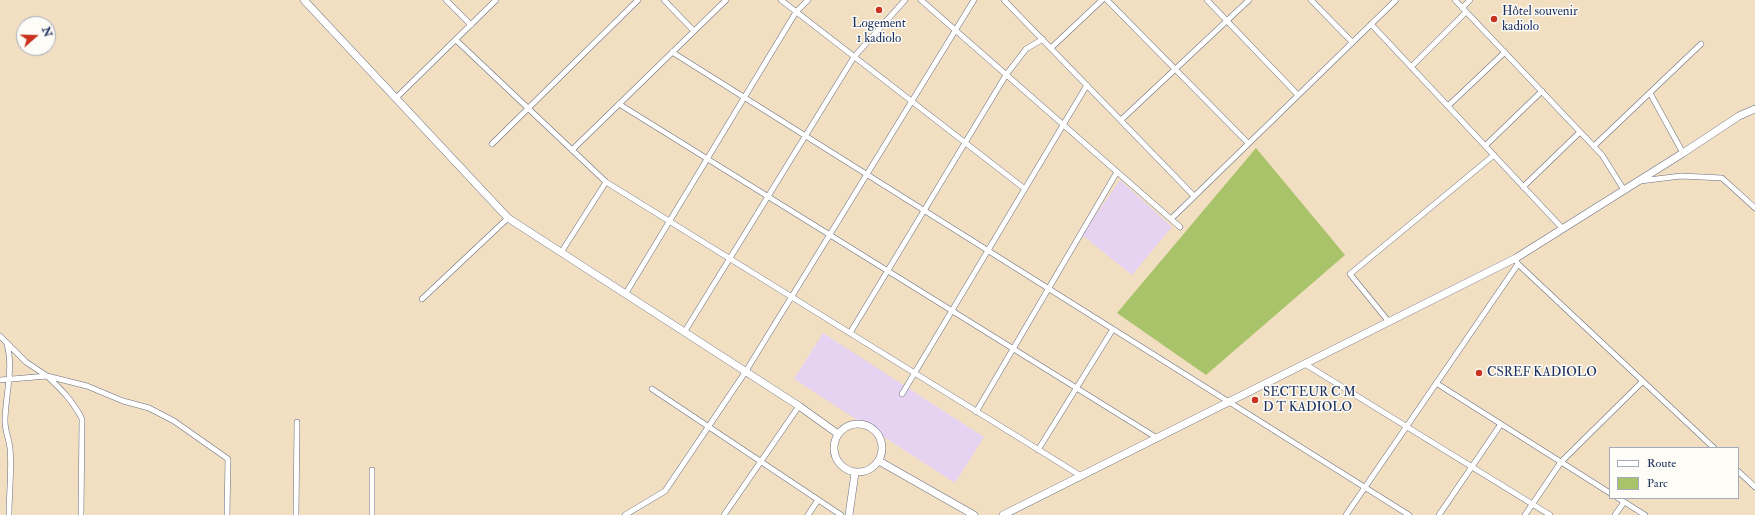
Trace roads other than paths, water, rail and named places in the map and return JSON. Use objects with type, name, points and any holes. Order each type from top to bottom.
[{"type":"main road","points":[[304,0],[508,218],[562,251],[800,406],[838,434]]},
{"type":"main road","points":[[1003,515],[1389,322],[1517,261],[1563,229],[1684,153],[1739,116],[1755,109]]},
{"type":"main road","points":[[856,424],[869,427],[875,432],[882,445],[882,453],[879,461],[869,470],[855,472],[847,470],[840,465],[836,458],[834,450],[835,441],[838,434],[843,429],[856,424]]},
{"type":"main road","points":[[879,461],[974,515]]},
{"type":"main road","points":[[849,515],[855,472]]},
{"type":"street","points":[[446,0],[471,25]]},
{"type":"street","points":[[396,98],[496,0]]},
{"type":"street","points":[[492,144],[638,0]]},
{"type":"street","points":[[664,0],[694,31]]},
{"type":"street","points":[[572,150],[726,0]]},
{"type":"street","points":[[781,0],[1025,189]]},
{"type":"street","points":[[626,293],[796,12],[808,0]]},
{"type":"street","points":[[685,331],[854,57],[905,0]]},
{"type":"street","points":[[921,0],[1180,227]]},
{"type":"street","points":[[625,515],[665,491],[746,371],[974,0]]},
{"type":"street","points":[[1004,0],[1194,196]]},
{"type":"street","points":[[1052,48],[1102,0]]},
{"type":"street","points":[[1107,0],[1248,143]]},
{"type":"street","points":[[1207,0],[1298,95]]},
{"type":"street","points":[[1121,120],[1249,0]]},
{"type":"street","points":[[1311,0],[1352,42]]},
{"type":"street","points":[[1170,219],[1396,0]]},
{"type":"street","points":[[1455,0],[1594,146],[1602,155],[1624,190]]},
{"type":"street","points":[[1462,8],[1470,0]]},
{"type":"street","points":[[1411,66],[1466,12]]},
{"type":"street","points":[[1371,24],[1563,229]]},
{"type":"street","points":[[850,333],[1006,75],[1026,49],[1043,39]]},
{"type":"street","points":[[456,40],[606,182],[1081,476]]},
{"type":"street","points":[[1594,146],[1701,44]]},
{"type":"street","points":[[672,52],[1409,515]]},
{"type":"street","points":[[1448,106],[1505,52]]},
{"type":"street","points":[[902,394],[1087,85]]},
{"type":"street","points":[[1485,146],[1542,91]]},
{"type":"street","points":[[1650,93],[1684,153]]},
{"type":"street","points":[[619,104],[1157,438]]},
{"type":"street","points":[[1523,187],[1580,132]]},
{"type":"street","points":[[1389,322],[1350,274],[1494,155]]},
{"type":"street","points":[[976,412],[1117,172]]},
{"type":"street","points":[[1639,181],[1681,176],[1722,178],[1755,208]]},
{"type":"street","points":[[562,251],[606,182]]},
{"type":"street","points":[[422,299],[508,218]]},
{"type":"street","points":[[1346,515],[1407,427],[1517,261],[1642,382],[1713,447]]},
{"type":"street","points":[[1038,450],[1113,329]]},
{"type":"street","points":[[0,336],[26,362],[47,376],[67,394],[82,418],[82,515]]},
{"type":"street","points":[[6,343],[9,352],[5,421],[6,435],[10,447],[9,515]]},
{"type":"street","points":[[1305,364],[1550,515]]},
{"type":"street","points":[[0,380],[47,376],[87,386],[123,401],[149,408],[174,421],[228,460],[227,515]]},
{"type":"street","points":[[1525,515],[1561,462],[1642,382]]},
{"type":"street","points":[[1436,383],[1609,492]]},
{"type":"street","points":[[652,389],[841,515]]},
{"type":"street","points":[[724,515],[800,406]]},
{"type":"street","points":[[296,515],[297,422]]},
{"type":"street","points":[[1440,515],[1501,424]]},
{"type":"street","points":[[372,470],[372,515]]},
{"type":"street","points":[[1739,472],[1755,487]]},
{"type":"street","points":[[1620,499],[1645,515]]},
{"type":"street","points":[[808,515],[818,500]]},
{"type":"street","points":[[1615,515],[1624,502]]},
{"type":"place","name":"Logement 1 kadiolo","points":[[879,10]]},
{"type":"place","name":"Hôtel souvenir kadiolo","points":[[1494,19]]},
{"type":"place","name":"CSREF KADIOLO","points":[[1479,373]]},
{"type":"place","name":"SECTEUR C M D T KADIOLO","points":[[1255,400]]}]
